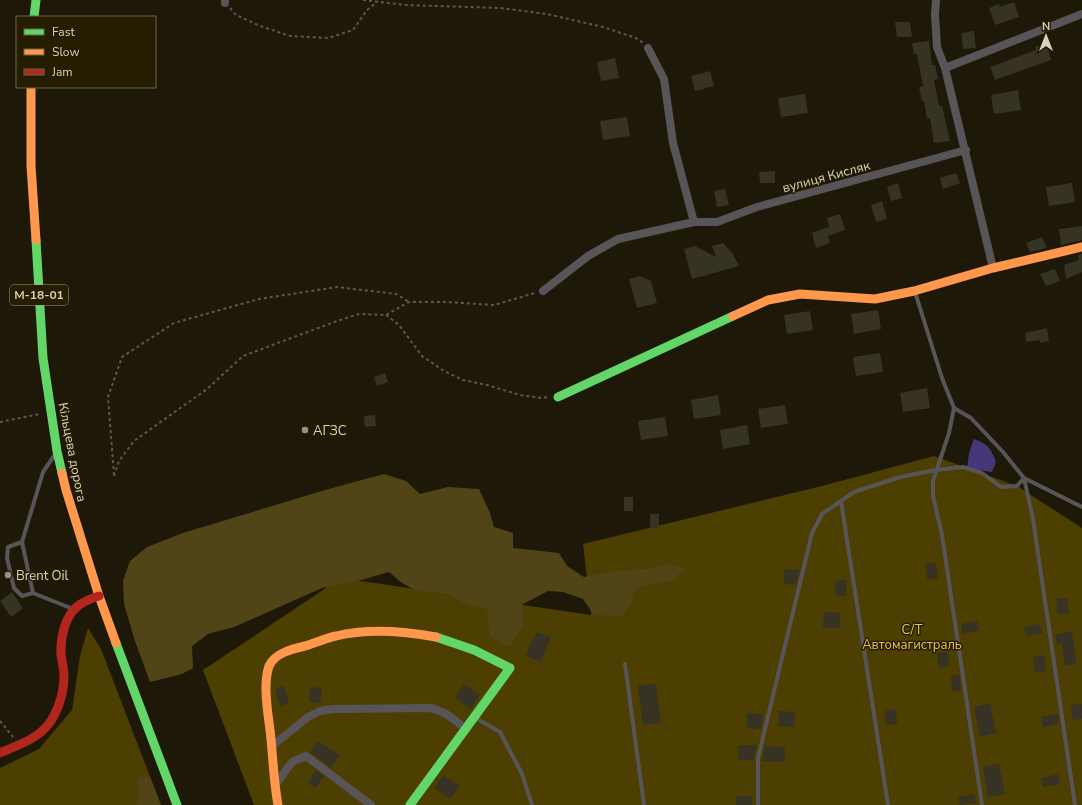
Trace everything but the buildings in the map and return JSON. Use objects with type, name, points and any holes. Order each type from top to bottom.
[{"type":"main road","points":[[34,16],[36,0]]},
{"type":"main road","name":"Кільцева дорога","points":[[31,88],[31,166],[43,358],[57,450],[66,490],[99,596],[177,805]]},
{"type":"main road","points":[[558,397],[768,300],[800,294],[875,299],[914,291],[993,268],[1082,248]]},
{"type":"main road","points":[[0,753],[41,732],[52,719],[60,700],[64,678],[61,652],[68,620],[75,609],[84,602],[99,596]]},
{"type":"main road","points":[[278,805],[266,676],[269,666],[274,658],[295,649],[336,636],[365,632],[416,633],[446,639],[468,647],[510,668],[410,805]]},
{"type":"street","points":[[936,0],[935,15],[937,47],[945,68],[966,150],[993,268]]},
{"type":"street","points":[[945,68],[1082,14]]},
{"type":"street","points":[[648,48],[664,79],[673,143],[694,222]]},
{"type":"street","name":"вулиця Кисляк","points":[[543,291],[588,256],[618,239],[694,222],[717,222],[757,207],[966,150]]},
{"type":"street","points":[[272,746],[308,717],[320,711],[333,709],[430,708],[441,711],[454,718],[466,728]]},
{"type":"street","points":[[276,784],[292,762],[306,756],[371,805]]},
{"type":"lane","points":[[914,291],[942,378],[954,408],[949,432],[933,481],[933,496],[942,535],[982,805]]},
{"type":"lane","points":[[954,408],[971,418],[1003,452],[1024,478],[1082,508]]},
{"type":"lane","points":[[33,593],[22,542],[43,472],[57,450]]},
{"type":"lane","points":[[758,805],[758,758],[812,533],[822,514],[854,492],[900,477],[936,470],[963,467],[982,473],[1001,487],[1017,486],[1024,478]]},
{"type":"lane","points":[[1024,478],[1034,526],[1075,805]]},
{"type":"lane","points":[[841,501],[888,805]]},
{"type":"lane","points":[[22,542],[8,547],[7,558],[14,588],[22,596],[33,593],[75,609]]},
{"type":"lane","points":[[625,664],[644,805]]},
{"type":"lane","points":[[474,717],[500,732],[522,774],[532,805]]},
{"type":"path","points":[[363,0],[406,5],[500,8],[546,14],[603,27],[636,38],[648,48]]},
{"type":"path","points":[[225,1],[236,15],[260,26],[290,36],[328,38],[353,30],[367,10],[377,2]]},
{"type":"path","points":[[410,302],[396,294],[337,287],[259,299],[174,323],[122,357],[108,397],[114,476],[119,461],[134,441],[207,389],[243,356],[330,323],[359,314],[386,315],[410,302],[446,302],[494,305],[543,291]]},
{"type":"path","points":[[386,315],[399,325],[422,356],[444,371],[463,380],[487,385],[520,395],[541,398],[558,397]]},
{"type":"path","points":[[0,422],[52,412]]},
{"type":"path","points":[[0,721],[18,744]]},
{"type":"green space","name":"С/Т Автомагистраль","points":[[934,456],[1017,486],[1082,528],[1082,805],[254,805],[203,670],[341,578],[591,615],[583,544],[822,486]]},
{"type":"green space","points":[[88,628],[101,649],[161,805],[0,805],[0,768],[39,749],[72,710],[80,656]]},
{"type":"shaded area","points":[[974,439],[986,445],[992,454],[996,462],[992,472],[967,468],[969,453]]},
{"type":"shaded area","points":[[384,474],[406,481],[420,494],[448,487],[479,489],[490,513],[494,527],[513,533],[513,548],[559,553],[567,566],[584,577],[615,571],[648,569],[667,564],[685,568],[672,581],[636,587],[631,604],[622,616],[594,615],[583,599],[563,592],[548,591],[523,604],[523,626],[510,647],[490,636],[487,609],[469,606],[447,594],[415,590],[402,583],[389,572],[354,582],[322,588],[234,627],[208,634],[192,646],[193,668],[182,674],[150,682],[135,641],[124,604],[123,581],[130,561],[147,547],[183,533],[325,490]]},
{"type":"shaded area","points":[[138,777],[150,777],[161,805],[136,805],[138,802]]},
{"type":"traffic: fast","points":[[34,16],[36,0]]},
{"type":"traffic: fast","points":[[36,240],[43,358],[57,451],[62,473]]},
{"type":"traffic: fast","points":[[558,397],[733,316]]},
{"type":"traffic: fast","points":[[410,805],[510,668],[474,650],[436,637]]},
{"type":"traffic: fast","points":[[116,643],[177,805]]},
{"type":"traffic: slow","points":[[31,88],[31,166],[36,240]]},
{"type":"traffic: slow","points":[[733,316],[768,300],[800,294],[875,299],[914,291],[993,268],[1082,247]]},
{"type":"traffic: slow","points":[[62,473],[99,596],[116,643]]},
{"type":"traffic: slow","points":[[278,805],[266,693],[269,666],[275,658],[289,650],[332,637],[361,632],[386,631],[436,637]]},
{"type":"traffic: jam","points":[[0,753],[32,739],[51,721],[58,707],[63,691],[64,673],[61,655],[61,641],[64,627],[74,609],[79,605],[99,596]]},
{"type":"place","name":"АГЗС","points":[[305,430]]},
{"type":"place","name":"Brent Oil","points":[[8,575]]}]
